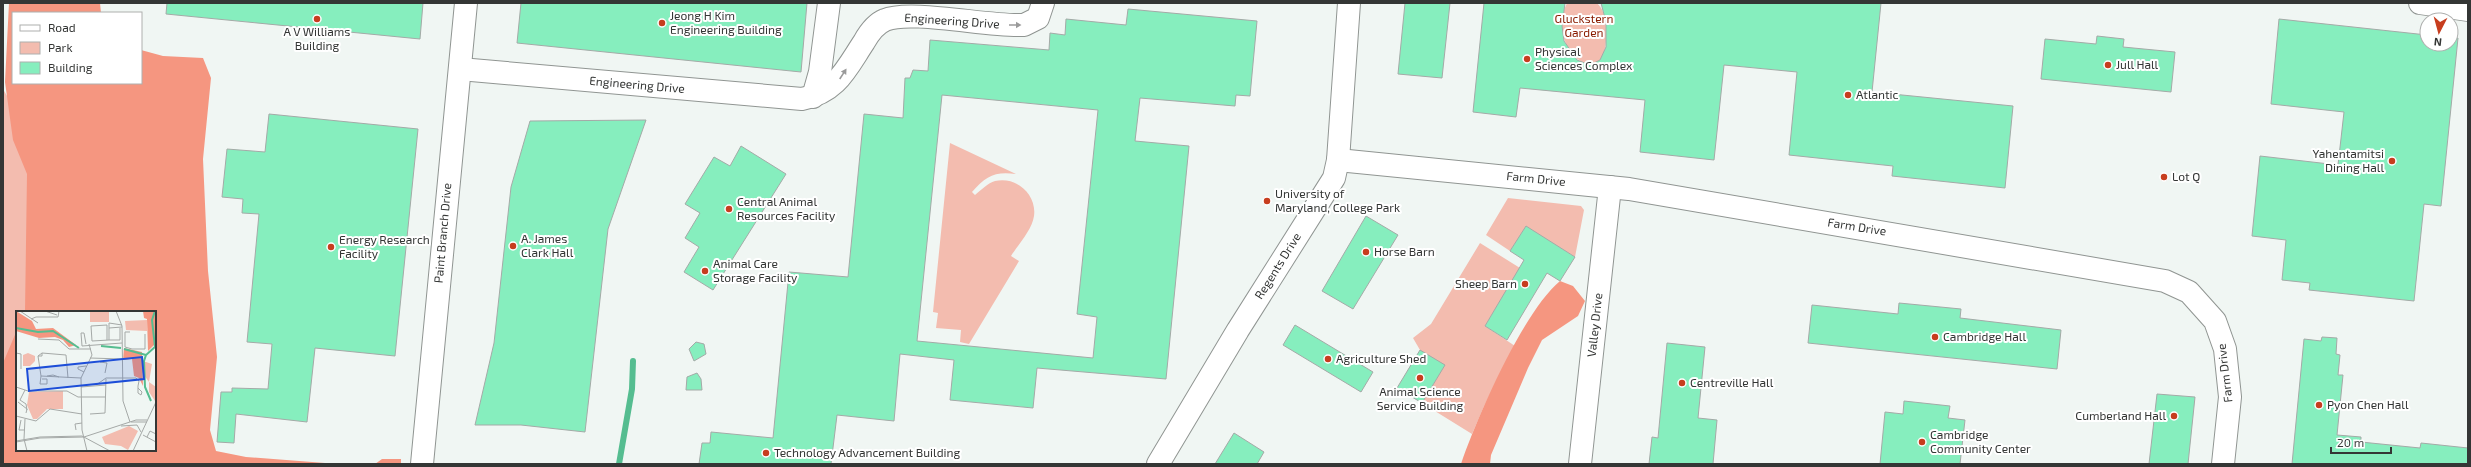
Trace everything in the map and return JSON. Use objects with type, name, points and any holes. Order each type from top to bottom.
[{"type":"street","name":"Paint Branch Drive","points":[[422,464],[466,3]]},
{"type":"street","points":[[813,97],[820,72],[829,3]]},
{"type":"street","name":"Engineering Drive","points":[[460,69],[791,100],[813,97],[831,88],[837,82],[876,25],[884,20],[905,17],[1024,25],[1038,18],[1044,3]]},
{"type":"street","name":"Regents Drive","points":[[1158,464],[1238,330],[1332,182],[1338,160],[1349,3]]},
{"type":"street","points":[[2420,3],[2468,10]]},
{"type":"street","name":"Farm Drive","points":[[1338,160],[1610,187],[2156,278],[2188,292],[2215,321],[2225,349],[2230,397],[2223,464]]},
{"type":"street","name":"Valley Drive","points":[[1580,464],[1610,187]]},
{"type":"green space","name":"Gluckstern Garden","points":[[1567,3],[1597,3],[1600,6],[1606,22],[1606,35],[1604,53],[1597,62],[1588,64],[1578,60],[1569,50],[1564,36],[1562,20]]},
{"type":"green space","points":[[3,89],[131,311],[16,311],[16,389],[3,383]]},
{"type":"green space","points":[[950,143],[1016,174],[1002,173],[987,178],[972,192],[975,195],[992,182],[1003,180],[1011,181],[1018,184],[1029,194],[1034,208],[1034,216],[1031,227],[1011,256],[1019,261],[969,344],[960,342],[961,330],[936,328],[938,313],[933,312]]},
{"type":"green space","points":[[1508,198],[1581,206],[1584,210],[1575,257],[1526,227],[1510,251],[1486,235]]},
{"type":"green space","points":[[1480,243],[1520,268],[1485,326],[1515,346],[1484,406],[1472,434],[1422,403],[1444,366],[1420,350],[1413,338],[1431,324]]},
{"type":"shaded area","points":[[9,3],[100,3],[101,12],[12,12],[12,84],[142,84],[142,50],[163,56],[203,58],[211,78],[203,159],[208,271],[217,357],[210,430],[216,451],[246,457],[338,464],[3,464],[3,363],[16,332],[16,451],[156,451],[156,311],[25,311],[27,174],[13,140],[5,82]]},
{"type":"shaded area","points":[[1560,281],[1573,286],[1585,301],[1578,316],[1542,340],[1528,368],[1491,455],[1490,464],[1461,464],[1478,420],[1517,340],[1531,316],[1546,296]]},
{"type":"shaded area","points":[[382,459],[401,459],[401,464],[375,464]]},
{"type":"building","name":"A V Williams Building","points":[[167,3],[423,3],[420,39],[166,14]]},
{"type":"building","name":"Jeong H Kim Engineering Building","points":[[521,3],[807,3],[801,72],[517,43]]},
{"type":"building","points":[[1405,3],[1450,3],[1442,78],[1398,74]]},
{"type":"building","name":"Atlantic","points":[[1484,3],[1565,3],[1562,26],[1564,41],[1577,60],[1590,65],[1600,60],[1606,47],[1606,22],[1601,3],[1881,3],[1872,92],[2013,106],[2005,188],[1892,176],[1893,166],[1789,155],[1797,72],[1724,65],[1714,160],[1640,152],[1645,100],[1520,88],[1516,117],[1473,112]]},
{"type":"building","points":[[1128,9],[1257,21],[1250,96],[1236,95],[1235,106],[1140,98],[1135,141],[1189,146],[1166,379],[1037,368],[1033,408],[950,400],[954,360],[900,354],[894,421],[837,415],[831,464],[699,464],[702,443],[710,443],[711,432],[773,438],[789,272],[848,277],[864,114],[903,118],[905,78],[910,78],[913,70],[928,71],[930,40],[1049,50],[1050,33],[1065,35],[1066,19],[1126,25]],"holes":[[[942,95],[1098,110],[1077,314],[1097,317],[1093,358],[917,341]]]},
{"type":"building","name":"Yahentamitsi Dining Hall","points":[[2279,19],[2419,34],[2419,52],[2457,52],[2441,206],[2424,204],[2414,301],[2309,290],[2310,283],[2282,280],[2286,240],[2252,236],[2260,156],[2338,165],[2344,112],[2271,104]]},
{"type":"building","name":"Jull Hall","points":[[2097,36],[2124,39],[2123,47],[2175,52],[2171,92],[2041,79],[2045,39],[2096,44]]},
{"type":"building","name":"Energy Research Facility","points":[[269,114],[418,129],[395,356],[315,348],[307,422],[236,414],[234,443],[217,442],[221,392],[232,392],[232,388],[268,389],[272,344],[247,342],[259,214],[242,213],[243,199],[222,197],[227,149],[265,152]]},
{"type":"building","points":[[646,120],[608,229],[585,432],[521,425],[475,425],[494,343],[511,187],[530,121]]},
{"type":"building","name":"Central Animal Resources Facility","points":[[741,146],[786,174],[713,290],[684,272],[699,247],[685,238],[700,213],[685,204],[714,157],[730,166]]},
{"type":"building","name":"Horse Barn","points":[[1366,216],[1398,235],[1353,309],[1322,291]]},
{"type":"building","name":"Sheep Barn","points":[[1526,226],[1575,257],[1560,281],[1547,273],[1507,340],[1485,326],[1524,260],[1510,251]]},
{"type":"building","name":"Cambridge Hall","points":[[1899,303],[1961,309],[1960,318],[2061,330],[2057,369],[1808,343],[1812,305],[1898,314]]},
{"type":"building","name":"Agriculture Shed","points":[[1295,325],[1373,372],[1361,392],[1283,345]]},
{"type":"building","name":"Pyon Chen Hall","points":[[2322,337],[2337,338],[2336,354],[2340,355],[2338,375],[2343,375],[2337,435],[2361,437],[2361,442],[2420,448],[2421,443],[2468,448],[2468,464],[2292,464],[2304,339],[2321,341]]},
{"type":"building","points":[[696,342],[704,344],[706,354],[694,361],[689,349]]},
{"type":"building","name":"Centreville Hall","points":[[1667,343],[1705,347],[1698,418],[1717,420],[1713,464],[1649,464],[1652,437],[1658,438]]},
{"type":"building","name":"Animal Science Service Building","points":[[1420,350],[1445,365],[1422,403],[1397,388]]},
{"type":"building","points":[[697,373],[701,379],[702,390],[686,390],[687,377]]},
{"type":"building","name":"Cumberland Hall","points":[[2157,394],[2195,397],[2188,464],[2149,464]]},
{"type":"building","name":"Cambridge Community Center","points":[[1904,401],[1950,406],[1948,418],[1965,420],[1960,464],[1880,464],[1885,412],[1903,414]]},
{"type":"building","points":[[1234,433],[1264,452],[1257,464],[1215,464]]},
{"type":"waterway","points":[[619,464],[632,389],[633,361]]},
{"type":"place","name":"A V Williams Building","points":[[317,19]]},
{"type":"place","name":"Jeong H Kim Engineering Building","points":[[662,23]]},
{"type":"place","name":"Physical Sciences Complex","points":[[1527,59]]},
{"type":"place","name":"Jull Hall","points":[[2108,65]]},
{"type":"place","name":"Atlantic","points":[[1848,95]]},
{"type":"place","name":"Yahentamitsi Dining Hall","points":[[2392,161]]},
{"type":"place","name":"Lot Q","points":[[2164,177]]},
{"type":"place","name":"University of Maryland, College Park","points":[[1267,201]]},
{"type":"place","name":"Central Animal Resources Facility","points":[[729,209]]},
{"type":"place","name":"A. James Clark Hall","points":[[513,246]]},
{"type":"place","name":"Energy Research Facility","points":[[331,247]]},
{"type":"place","name":"Horse Barn","points":[[1366,252]]},
{"type":"place","name":"Animal Care Storage Facility","points":[[705,271]]},
{"type":"place","name":"Sheep Barn","points":[[1525,284]]},
{"type":"place","name":"Cambridge Hall","points":[[1935,337]]},
{"type":"place","name":"Agriculture Shed","points":[[1328,359]]},
{"type":"place","name":"Animal Science Service Building","points":[[1420,378]]},
{"type":"place","name":"Centreville Hall","points":[[1682,383]]},
{"type":"place","name":"Pyon Chen Hall","points":[[2319,405]]},
{"type":"place","name":"Cumberland Hall","points":[[2174,416]]},
{"type":"place","name":"Cambridge Community Center","points":[[1922,442]]},
{"type":"place","name":"Technology Advancement Building","points":[[766,453]]}]
